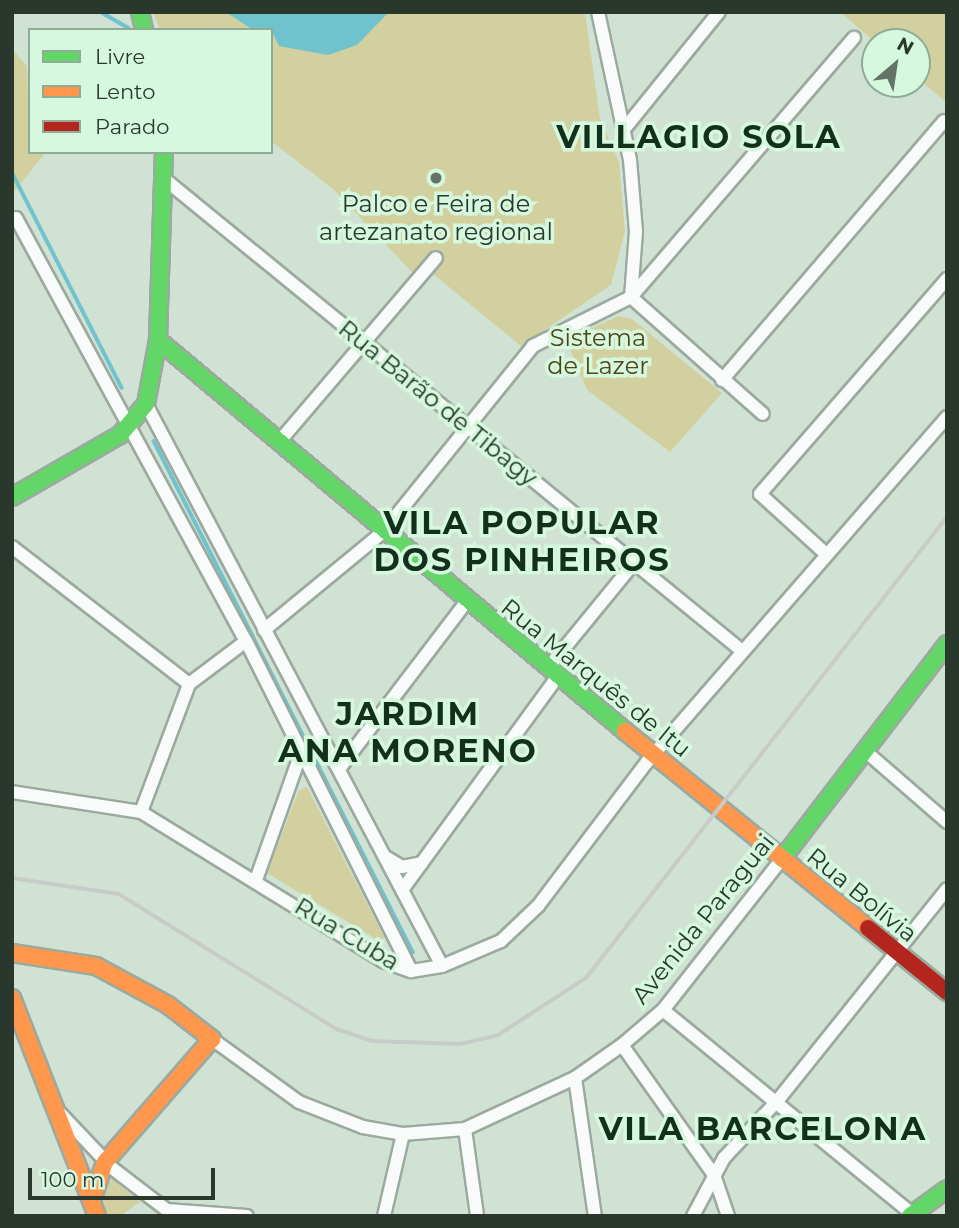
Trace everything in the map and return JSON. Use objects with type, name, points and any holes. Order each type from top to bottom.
[{"type":"street","points":[[598,12],[625,128],[636,231],[631,297]]},
{"type":"street","points":[[625,128],[719,12]]},
{"type":"street","points":[[264,630],[383,532],[470,428],[533,346],[631,297],[854,38]]},
{"type":"street","points":[[722,380],[944,121]]},
{"type":"street","points":[[12,497],[130,427],[146,404],[158,340],[168,182],[164,154]]},
{"type":"street","name":"Rua Barão de Tibagy","points":[[168,182],[741,650]]},
{"type":"street","points":[[16,218],[246,641],[411,971]]},
{"type":"street","points":[[278,443],[436,258]]},
{"type":"street","points":[[826,555],[760,494],[946,281]]},
{"type":"street","points":[[631,297],[763,414]]},
{"type":"street","name":"Rua Marquês de Itu","points":[[158,340],[466,602],[782,859]]},
{"type":"street","points":[[146,404],[442,967]]},
{"type":"street","name":"Rua Cuba","points":[[12,792],[141,812],[257,877],[357,945],[411,971],[442,967],[501,941],[538,906],[653,754],[947,417]]},
{"type":"street","points":[[12,547],[189,684]]},
{"type":"street","points":[[402,890],[553,672],[634,563]]},
{"type":"street","points":[[339,769],[466,602]]},
{"type":"street","points":[[252,606],[272,616],[284,613]]},
{"type":"street","points":[[141,812],[189,684],[246,641]]},
{"type":"street","name":"Avenida Paraguai","points":[[12,953],[96,967],[168,1005],[299,1102],[403,1134],[464,1129],[575,1078],[622,1045],[663,1010],[947,644]]},
{"type":"street","points":[[324,741],[340,747],[362,739]]},
{"type":"street","points":[[864,750],[947,822]]},
{"type":"street","points":[[257,877],[300,753]]},
{"type":"street","points":[[383,855],[402,867],[422,863]]},
{"type":"street","name":"Rua Bolívia","points":[[782,859],[947,992]]},
{"type":"street","points":[[693,1216],[714,1175],[778,1100],[895,950],[947,889]]},
{"type":"street","points":[[12,998],[18,1029],[54,1106],[94,1208]]},
{"type":"street","points":[[663,1010],[778,1100],[913,1215],[947,1189]]},
{"type":"street","points":[[94,1208],[105,1162],[212,1039]]},
{"type":"street","points":[[622,1045],[714,1175],[728,1216]]},
{"type":"street","points":[[575,1078],[595,1216]]},
{"type":"street","points":[[54,1106],[105,1162],[167,1210],[247,1216]]},
{"type":"street","points":[[464,1129],[477,1216]]},
{"type":"street","points":[[384,1216],[403,1134]]},
{"type":"green space","points":[[153,12],[585,12],[600,119],[619,162],[625,231],[611,285],[521,346],[433,274],[443,258],[433,249],[413,273],[333,189],[273,143],[273,28],[159,28]]},
{"type":"green space","points":[[840,12],[947,12],[947,103],[931,90],[931,28],[861,30]]},
{"type":"green space","points":[[12,49],[27,66],[28,154],[44,154],[12,194]]},
{"type":"green space","name":"Sistema de Lazer","points":[[619,316],[632,319],[722,393],[670,452],[587,390],[566,340]]},
{"type":"green space","points":[[307,787],[384,937],[381,942],[267,873],[299,790]]},
{"type":"green space","points":[[112,1179],[140,1202],[120,1216],[105,1216],[98,1194]]},
{"type":"water","points":[[226,12],[389,12],[357,45],[328,55],[279,46],[273,28],[250,28]]},
{"type":"waterway","points":[[101,12],[129,28]]},
{"type":"waterway","points":[[12,172],[122,388]]},
{"type":"waterway","points":[[154,441],[413,952]]},
{"type":"railway","points":[[12,878],[119,894],[337,1029],[372,1041],[460,1044],[498,1035],[586,978],[947,517]]},
{"type":"traffic: fast","points":[[140,12],[144,28]]},
{"type":"traffic: fast","points":[[12,497],[120,435],[146,404],[158,340],[164,154]]},
{"type":"traffic: fast","points":[[158,340],[625,731]]},
{"type":"traffic: fast","points":[[782,859],[947,644]]},
{"type":"traffic: fast","points":[[910,1216],[947,1189]]},
{"type":"traffic: slow","points":[[625,731],[868,928]]},
{"type":"traffic: slow","points":[[12,953],[96,966],[168,1005],[212,1039],[105,1162],[92,1200]]},
{"type":"traffic: slow","points":[[12,998],[97,1216]]},
{"type":"traffic: jam","points":[[868,928],[947,992]]},
{"type":"place","name":"Palco e Feira de artezanato regional","points":[[436,178]]},
{"type":"district","name":"VILLAGIO SOLA","points":[[699,137]]},
{"type":"district","name":"VILA POPULAR DOS PINHEIROS","points":[[522,542]]},
{"type":"district","name":"JARDIM ANA MORENO","points":[[408,734]]},
{"type":"district","name":"VILA BARCELONA","points":[[763,1129]]}]
